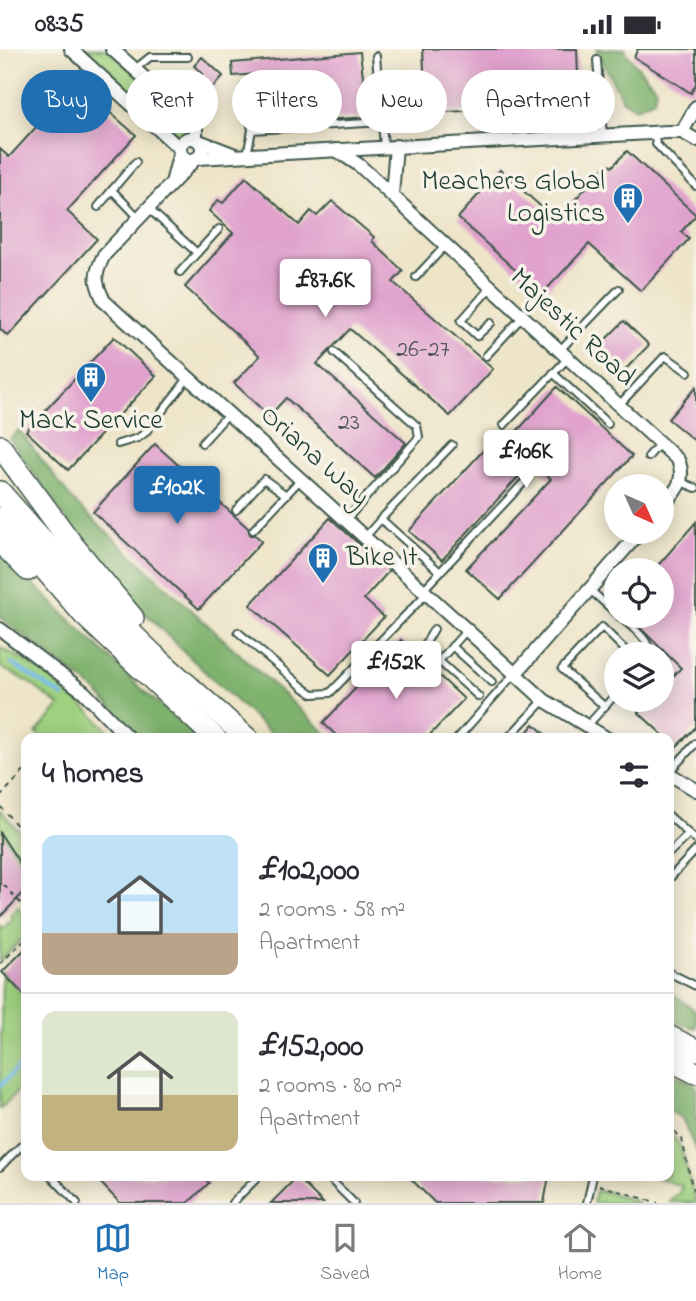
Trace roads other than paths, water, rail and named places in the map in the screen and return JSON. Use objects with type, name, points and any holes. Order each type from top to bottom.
[{"type":"highway","points":[[0,446],[109,590],[205,700]]},
{"type":"highway","points":[[0,492],[86,589],[153,655],[241,733]]},
{"type":"highway","points":[[0,518],[84,615],[209,733]]},
{"type":"highway","points":[[0,542],[29,571],[84,615]]},
{"type":"highway","points":[[674,1039],[696,1050]]},
{"type":"highway","points":[[674,1062],[696,1073]]},
{"type":"street","points":[[71,49],[179,150],[184,158],[682,132],[696,140]]},
{"type":"street","points":[[112,49],[192,120],[202,152],[196,159]]},
{"type":"street","points":[[682,132],[696,108]]},
{"type":"street","points":[[179,150],[185,139],[197,140],[241,155]]},
{"type":"street","points":[[390,147],[392,195]]},
{"type":"street","name":"Oriana Way","points":[[172,183],[179,150]]},
{"type":"street","name":"Majestic Road","points":[[336,150],[359,165],[678,460],[681,482]]},
{"type":"street","name":"Oriana Way","points":[[196,159],[104,255],[96,272],[96,286],[104,301],[544,700],[598,733]]},
{"type":"street","points":[[674,491],[681,482]]},
{"type":"street","points":[[516,673],[629,544]]},
{"type":"street","points":[[0,629],[84,692],[123,733]]},
{"type":"street","points":[[674,777],[696,790]]},
{"type":"lane","points":[[376,56],[377,70]]},
{"type":"lane","points":[[135,69],[150,57],[188,57]]},
{"type":"lane","points":[[597,60],[603,136]]},
{"type":"lane","points":[[241,155],[250,133]]},
{"type":"lane","points":[[386,133],[390,147]]},
{"type":"lane","points":[[654,133],[656,144],[696,186]]},
{"type":"lane","points":[[98,207],[136,162]]},
{"type":"lane","points":[[112,190],[197,253]]},
{"type":"lane","points":[[180,272],[219,229]]},
{"type":"lane","points":[[416,277],[446,245]]},
{"type":"lane","points":[[491,287],[461,321],[477,336],[491,323]]},
{"type":"lane","points":[[505,425],[553,373],[564,354],[619,289]]},
{"type":"lane","points":[[486,356],[523,316]]},
{"type":"lane","points":[[334,352],[417,426],[419,437],[347,519]]},
{"type":"lane","points":[[619,405],[665,356],[688,372]]},
{"type":"lane","points":[[553,373],[608,423]]},
{"type":"lane","points":[[118,444],[145,433],[189,377]]},
{"type":"lane","points":[[202,443],[229,413]]},
{"type":"lane","points":[[648,457],[660,443]]},
{"type":"lane","points":[[366,536],[452,445]]},
{"type":"lane","points":[[253,530],[302,478]]},
{"type":"lane","points":[[236,510],[264,479],[286,495]]},
{"type":"lane","points":[[238,632],[313,694],[330,693],[526,480]]},
{"type":"lane","points":[[681,482],[696,488]]},
{"type":"lane","points":[[382,519],[440,572]]},
{"type":"lane","points":[[589,589],[604,602]]},
{"type":"lane","points":[[587,726],[604,706],[562,669],[602,627],[617,642]]},
{"type":"lane","points":[[632,628],[647,642]]},
{"type":"lane","points":[[434,629],[424,646],[479,697]]},
{"type":"lane","points":[[439,661],[467,630]]},
{"type":"lane","points":[[452,646],[492,683]]},
{"type":"lane","points":[[462,733],[516,673]]},
{"type":"lane","points":[[513,733],[544,700]]},
{"type":"lane","points":[[674,767],[696,743]]},
{"type":"lane","points":[[674,820],[696,841]]},
{"type":"lane","points":[[674,848],[689,834]]},
{"type":"lane","points":[[674,874],[696,850]]},
{"type":"lane","points":[[674,975],[696,986]]},
{"type":"lane","points":[[0,1167],[21,1149]]},
{"type":"lane","points":[[56,1181],[77,1203]]},
{"type":"lane","points":[[232,1203],[254,1181]]},
{"type":"lane","points":[[332,1181],[354,1203]]},
{"type":"lane","points":[[587,1203],[592,1181]]},
{"type":"waterway","points":[[11,663],[64,697]]},
{"type":"waterway","points":[[0,1086],[21,1064]]},
{"type":"place","name":"Meachers Global Logistics","points":[[628,225]]},
{"type":"place","name":"Mack Service","points":[[91,404]]},
{"type":"place","name":"Bike It","points":[[323,585]]}]
